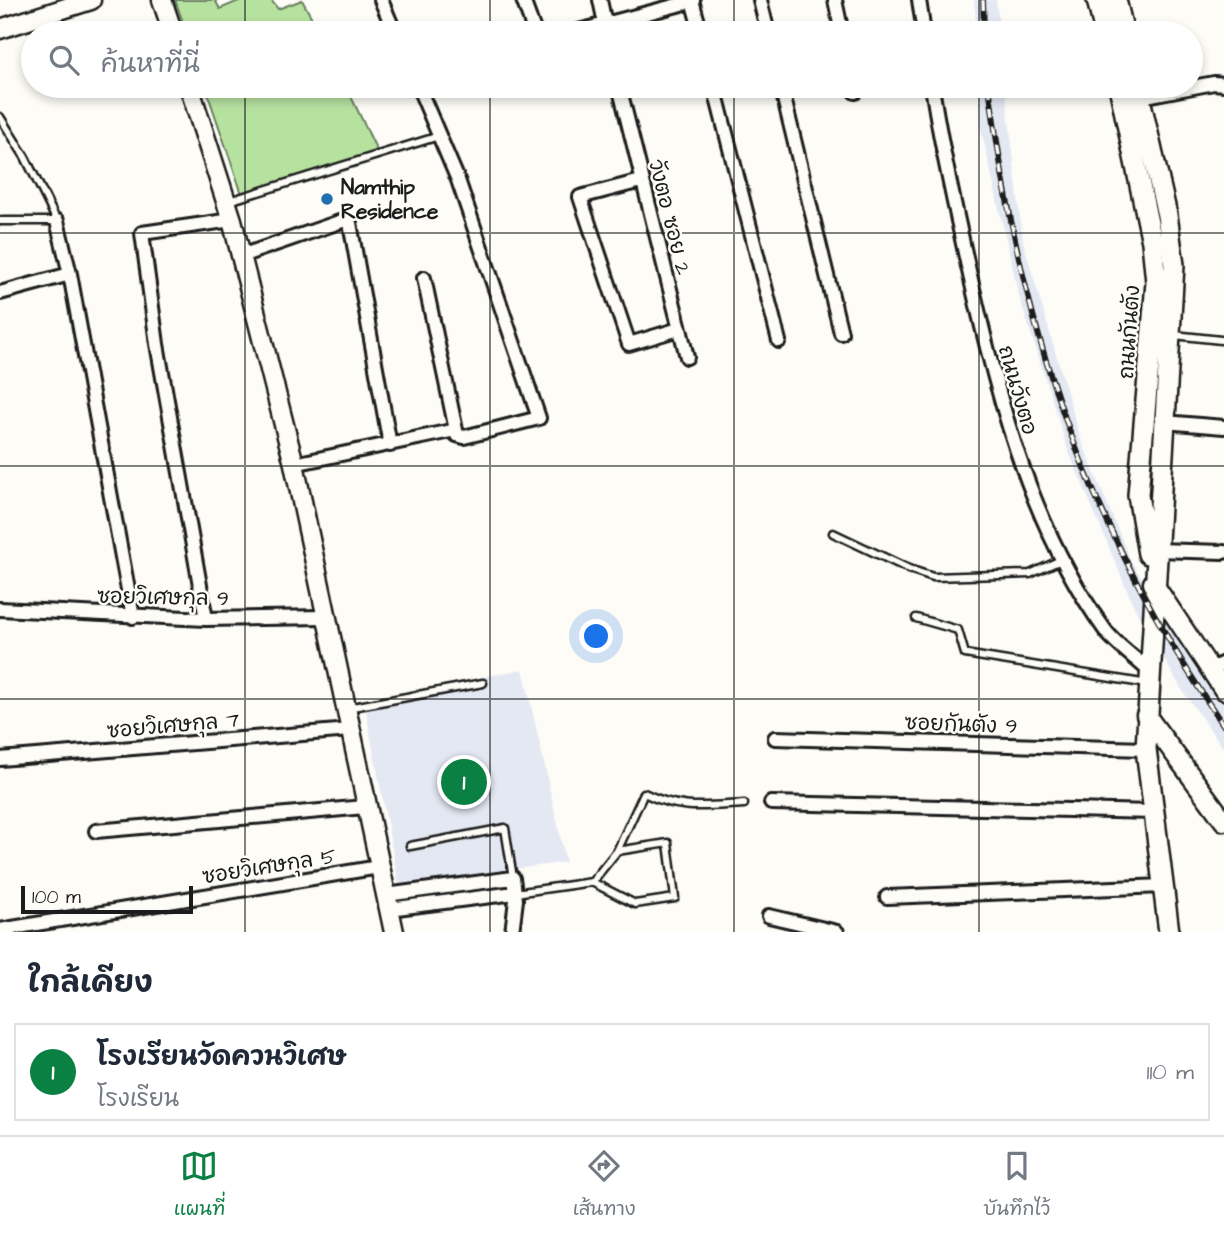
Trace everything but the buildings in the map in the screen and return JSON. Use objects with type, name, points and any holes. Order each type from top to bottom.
[{"type":"main road","points":[[1097,0],[1102,21]]},
{"type":"main road","points":[[1116,0],[1121,21]]},
{"type":"main road","name":"ถนนกันตัง","points":[[1130,98],[1153,242],[1156,282],[1138,495],[1153,583]]},
{"type":"main road","name":"ถนนกันตัง","points":[[1131,98],[1167,215],[1174,265],[1172,335],[1146,715],[1146,749],[1169,932]]},
{"type":"street","points":[[0,18],[52,0]]},
{"type":"street","points":[[25,21],[91,0]]},
{"type":"street","points":[[162,0],[169,21]]},
{"type":"street","points":[[380,0],[390,21]]},
{"type":"street","points":[[523,0],[531,21]]},
{"type":"street","points":[[600,0],[604,21]]},
{"type":"street","points":[[760,0],[765,21]]},
{"type":"street","points":[[835,0],[839,21]]},
{"type":"street","points":[[919,0],[922,21]]},
{"type":"street","points":[[631,21],[693,1],[698,21]]},
{"type":"street","points":[[0,29],[21,22]]},
{"type":"street","points":[[1203,86],[1224,84]]},
{"type":"street","points":[[193,98],[227,201],[294,464],[365,807],[394,932]]},
{"type":"street","points":[[423,98],[458,180],[539,418],[464,437],[457,435],[424,278]]},
{"type":"street","name":"วังตอ ซอย 2","points":[[622,98],[687,357]]},
{"type":"street","points":[[717,98],[779,341]]},
{"type":"street","points":[[784,98],[841,333]]},
{"type":"street","name":"ถนนวังตอ","points":[[934,98],[984,340],[1013,445],[1065,559],[1107,632],[1148,677]]},
{"type":"street","points":[[641,181],[580,197],[629,344],[679,328]]},
{"type":"street","points":[[206,619],[157,344],[142,233],[232,220]]},
{"type":"street","points":[[241,256],[345,220],[350,223],[390,445]]},
{"type":"street","points":[[57,221],[70,274],[133,617]]},
{"type":"street","points":[[0,293],[70,274]]},
{"type":"street","points":[[1164,422],[1224,426]]},
{"type":"street","points":[[294,464],[456,430]]},
{"type":"street","points":[[1156,550],[1224,552]]},
{"type":"street","points":[[1153,583],[1217,666],[1224,690]]},
{"type":"street","name":"ซอยวิเศษกุล 9","points":[[0,609],[206,619],[325,617]]},
{"type":"street","points":[[1146,715],[1224,821]]},
{"type":"street","name":"ซอยวิเศษกุล 7","points":[[0,758],[350,730]]},
{"type":"street","name":"ซอยกันตัง 9","points":[[775,738],[1146,749]]},
{"type":"street","points":[[771,803],[1154,812]]},
{"type":"street","points":[[96,831],[365,807]]},
{"type":"street","name":"ซอยวิเศษกุล 5","points":[[0,930],[379,867]]},
{"type":"street","points":[[387,902],[513,878],[515,893],[512,932]]},
{"type":"street","points":[[887,897],[1164,887]]},
{"type":"street","points":[[387,902],[515,893]]},
{"type":"street","points":[[769,916],[830,931]]},
{"type":"lane","points":[[0,117],[25,157],[57,221],[0,221]]},
{"type":"lane","points":[[227,201],[439,136]]},
{"type":"lane","points":[[1172,335],[1221,340]]},
{"type":"lane","points":[[833,533],[909,569],[933,576],[1030,575],[1065,559]]},
{"type":"lane","points":[[916,618],[958,630],[965,654],[1148,677]]},
{"type":"lane","points":[[345,708],[483,683]]},
{"type":"lane","points":[[592,882],[617,850],[644,793],[668,805],[684,807],[744,804]]},
{"type":"lane","points":[[410,846],[505,828],[513,878]]},
{"type":"lane","points":[[515,893],[592,882],[635,904],[676,898],[668,843],[617,850]]},
{"type":"shaded area","points":[[974,0],[996,0],[999,21],[976,21]]},
{"type":"shaded area","points":[[980,98],[1006,98],[1023,241],[1080,437],[1131,562],[1224,703],[1224,749],[1184,693],[1136,611],[1068,450],[1019,296],[981,129]]},
{"type":"shaded area","points":[[523,669],[566,862],[399,885],[364,701]]},
{"type":"green space","points":[[175,0],[215,0],[220,9],[241,0],[271,0],[278,9],[302,0],[313,21],[183,21]]},
{"type":"green space","points":[[209,98],[352,98],[378,153],[242,194]]},
{"type":"railway","points":[[983,0],[984,21]]},
{"type":"railway","points":[[991,98],[1002,175],[1019,260],[1040,342],[1066,421],[1097,499],[1133,575],[1175,650],[1224,726]]},
{"type":"place","name":"Namthip Residence","points":[[327,199]]},
{"type":"place","name":"โรงเรียนวัดควนวิเศษ","points":[[464,782]]}]
